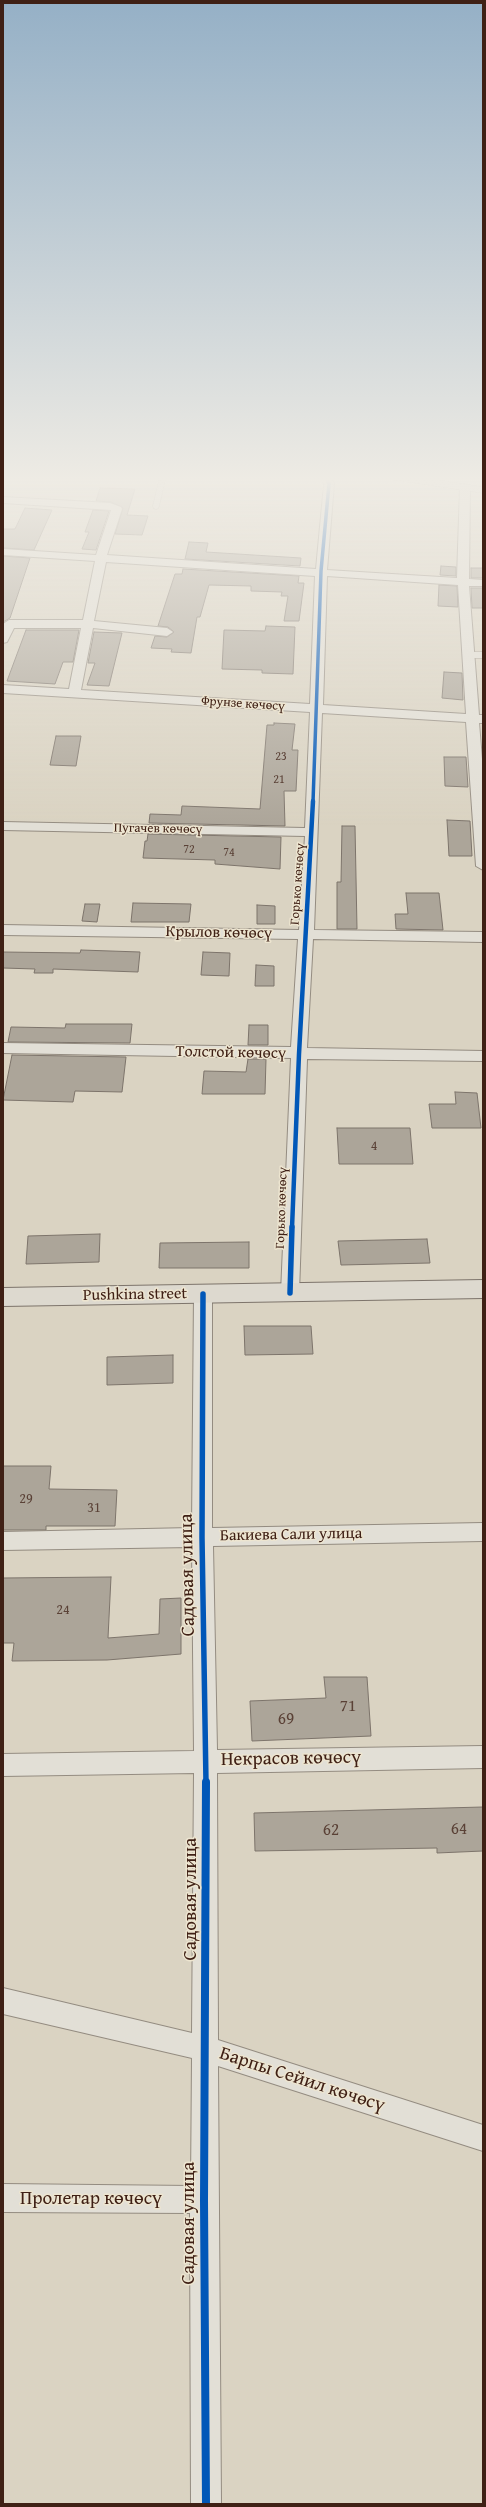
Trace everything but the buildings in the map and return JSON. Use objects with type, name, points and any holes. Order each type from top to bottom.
[{"type":"highway","name":"Pushkina street","points":[[3,1297],[290,1294],[483,1289]]},
{"type":"street","points":[[74,694],[95,593]]},
{"type":"street","name":"Горько көчөсү","points":[[290,1294],[299,1054],[312,832],[320,593]]},
{"type":"street","points":[[464,593],[468,655],[478,719],[483,866]]},
{"type":"street","points":[[3,639],[9,624],[88,624],[167,632]]},
{"type":"street","name":"Фрунзе көчөсү","points":[[3,689],[478,719]]},
{"type":"street","name":"Пугачев көчөсү","points":[[3,826],[312,832]]},
{"type":"street","name":"Крылов көчөсү","points":[[3,930],[483,937]]},
{"type":"street","name":"Толстой көчөсү","points":[[3,1048],[483,1056]]},
{"type":"street","name":"Садовая улица","points":[[203,1294],[202,1537],[206,1760],[206,2049],[204,2200],[206,2504]]},
{"type":"street","name":"Бакиева Сали улица","points":[[3,1541],[483,1532]]},
{"type":"street","name":"Некрасов көчөсү","points":[[3,1765],[206,1760],[483,1757]]},
{"type":"street","name":"Барпы Сейил көчөсү","points":[[3,2001],[206,2049],[483,2138]]},
{"type":"street","name":"Пролетар көчөсү","points":[[3,2198],[204,2200]]},
{"type":"lane","points":[[468,655],[483,655]]},
{"type":"cycle path","points":[[290,1293],[299,1054],[312,832],[320,593]]},
{"type":"cycle path","points":[[203,1294],[202,1537],[206,1760],[204,2200],[206,2504]]}]
